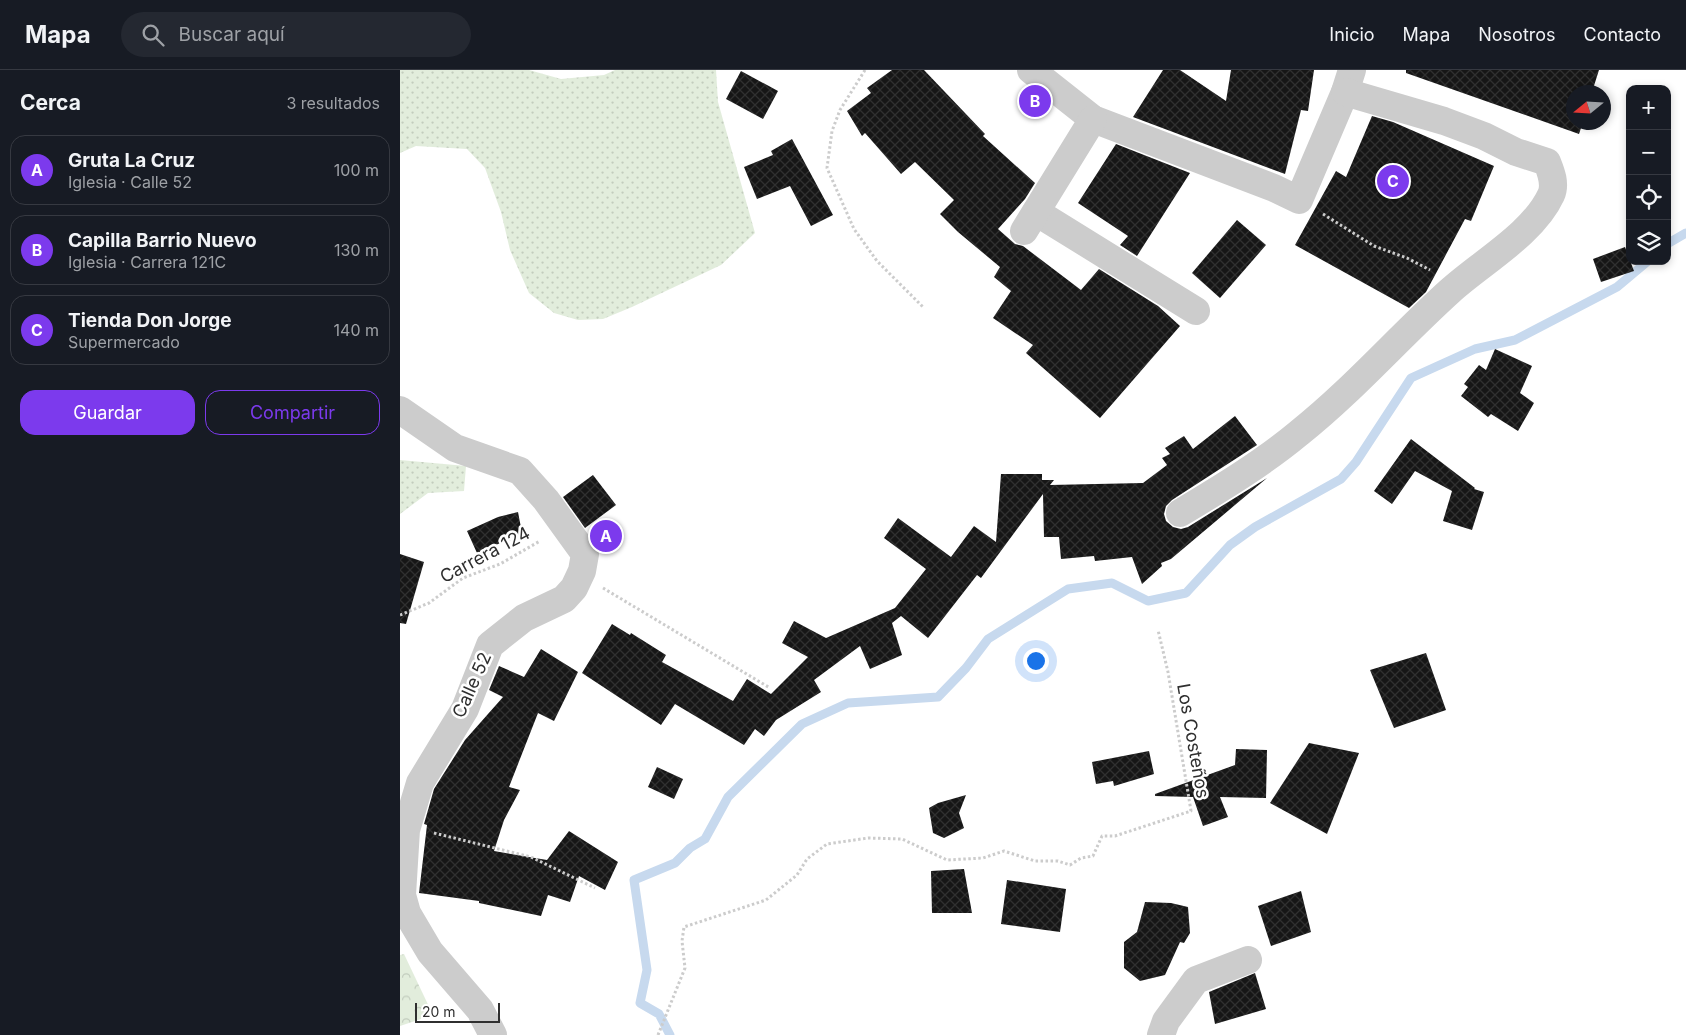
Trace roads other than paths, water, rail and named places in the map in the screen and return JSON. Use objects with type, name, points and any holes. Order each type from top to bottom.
[{"type":"street","points":[[1031,70],[1093,118],[1274,188],[1299,200],[1349,81],[1484,136],[1516,152],[1547,162],[1553,177],[1552,194],[1539,214],[1501,250],[1451,290],[1299,434],[1206,498],[1180,513]]},
{"type":"street","points":[[1093,118],[1030,222],[1196,312]]},
{"type":"street","name":"Calle 52","points":[[400,410],[455,448],[520,471],[546,500],[585,554],[574,588],[564,599],[524,618],[490,645],[465,709],[420,783],[406,830],[402,895],[407,913],[430,952],[480,1010],[493,1035]]},
{"type":"street","points":[[1161,1035],[1166,1021],[1196,980],[1248,960]]},
{"type":"waterway","points":[[1671,242],[1686,233]]},
{"type":"waterway","points":[[670,1035],[659,1014],[640,1003],[647,970],[634,880],[675,863],[690,848],[705,839],[728,797],[802,724],[848,703],[938,697],[966,668],[988,639],[1068,589],[1112,583],[1148,601],[1186,593],[1230,545],[1255,527],[1341,479],[1356,462],[1411,378],[1475,349],[1515,340],[1617,287],[1643,265]]},
{"type":"place","name":"Capilla Barrio Nuevo","points":[[1035,101]]},
{"type":"place","name":"Tienda Don Jorge","points":[[1393,181]]},
{"type":"place","name":"Gruta La Cruz","points":[[606,536]]}]
